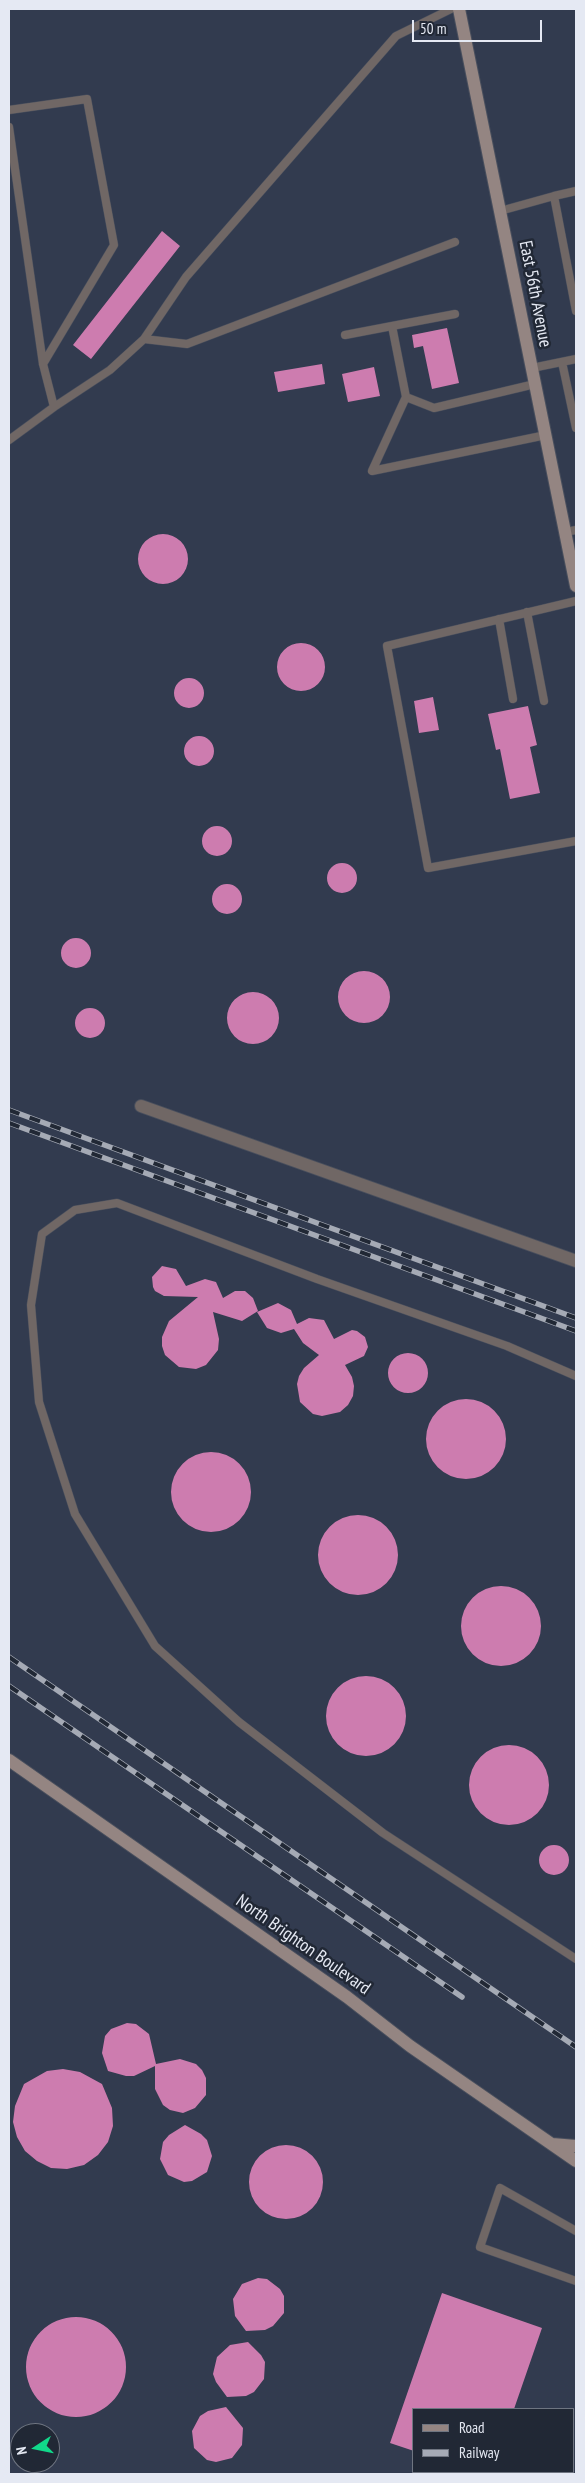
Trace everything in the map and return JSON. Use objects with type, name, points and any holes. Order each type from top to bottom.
[{"type":"main road","name":"East 56th Avenue","points":[[459,9],[535,384],[571,531],[576,586]]},
{"type":"main road","name":"North Brighton Boulevard","points":[[9,1760],[339,1991],[410,2046],[576,2161]]},
{"type":"main road","points":[[552,2144],[576,2146]]},
{"type":"street","points":[[141,1106],[576,1261]]},
{"type":"lane","points":[[9,440],[110,370],[144,339],[186,277],[396,36],[451,9]]},
{"type":"lane","points":[[9,110],[87,99],[114,245],[43,364]]},
{"type":"lane","points":[[9,127],[43,364],[54,407]]},
{"type":"lane","points":[[500,211],[576,191]]},
{"type":"lane","points":[[554,196],[576,311]]},
{"type":"lane","points":[[144,339],[187,344],[455,242]]},
{"type":"lane","points":[[345,335],[455,314]]},
{"type":"lane","points":[[392,326],[406,397],[372,472],[546,435]]},
{"type":"lane","points":[[532,368],[576,360]]},
{"type":"lane","points":[[562,362],[576,428]]},
{"type":"lane","points":[[406,397],[434,408],[535,384]]},
{"type":"lane","points":[[576,601],[387,646],[428,868],[576,841]]},
{"type":"lane","points":[[527,612],[544,701]]},
{"type":"lane","points":[[499,619],[513,699]]},
{"type":"lane","points":[[576,1376],[507,1346],[316,1280],[117,1203],[75,1210],[42,1234],[31,1305],[40,1402],[75,1514],[155,1646],[239,1722],[383,1833],[576,1959]]},
{"type":"lane","points":[[576,2232],[500,2188],[480,2247],[576,2281]]},
{"type":"shaded area","points":[[9,9],[576,9],[576,2474],[9,2474]]},
{"type":"building","points":[[162,231],[180,246],[91,359],[73,345]]},
{"type":"building","points":[[447,328],[459,383],[432,389],[423,346],[414,348],[412,335]]},
{"type":"building","points":[[322,364],[325,384],[278,392],[274,372]]},
{"type":"building","points":[[374,367],[380,396],[348,402],[342,374]]},
{"type":"building","points":[[163,534],[181,541],[188,559],[181,577],[163,584],[145,577],[138,559],[145,541]]},
{"type":"building","points":[[296,643],[306,643],[315,647],[321,653],[325,667],[321,681],[315,687],[306,691],[296,691],[287,687],[281,681],[277,672],[277,662],[281,653],[287,647]]},
{"type":"building","points":[[189,678],[200,682],[204,693],[200,704],[189,708],[178,704],[174,693],[178,682]]},
{"type":"building","points":[[433,697],[439,730],[419,733],[414,701]]},
{"type":"building","points":[[528,706],[537,745],[530,747],[540,793],[510,799],[500,749],[496,750],[488,714]]},
{"type":"building","points":[[199,736],[210,740],[214,751],[210,762],[199,766],[188,762],[184,751],[188,740]]},
{"type":"building","points":[[217,826],[228,830],[232,841],[228,852],[217,856],[206,852],[202,841],[206,830]]},
{"type":"building","points":[[342,863],[353,867],[357,878],[353,889],[342,893],[331,889],[327,878],[331,867]]},
{"type":"building","points":[[227,884],[238,888],[242,899],[238,910],[227,914],[216,910],[212,899],[216,888]]},
{"type":"building","points":[[76,938],[87,942],[91,953],[87,964],[76,968],[65,964],[61,953],[65,942]]},
{"type":"building","points":[[359,971],[369,971],[383,978],[390,992],[390,1002],[383,1016],[369,1023],[359,1023],[349,1019],[342,1012],[338,1002],[338,992],[342,982],[349,975]]},
{"type":"building","points":[[248,992],[258,992],[272,999],[279,1013],[279,1023],[272,1037],[258,1044],[248,1044],[238,1040],[231,1033],[227,1023],[227,1013],[231,1003],[238,996]]},
{"type":"building","points":[[90,1008],[101,1012],[105,1023],[101,1034],[90,1038],[79,1034],[75,1023],[79,1012]]},
{"type":"building","points":[[162,1266],[176,1269],[186,1286],[205,1279],[216,1282],[223,1298],[235,1291],[245,1291],[253,1298],[258,1311],[242,1321],[213,1312],[219,1339],[218,1350],[206,1365],[196,1369],[179,1367],[165,1355],[162,1346],[162,1337],[169,1321],[198,1297],[164,1296],[155,1291],[152,1277]]},
{"type":"building","points":[[278,1303],[291,1310],[297,1324],[309,1318],[324,1320],[334,1339],[352,1330],[365,1337],[368,1347],[364,1356],[345,1365],[352,1377],[354,1386],[353,1396],[348,1405],[340,1412],[322,1416],[313,1414],[300,1402],[297,1384],[299,1376],[304,1368],[319,1355],[303,1343],[294,1329],[281,1333],[267,1328],[257,1312]]},
{"type":"building","points":[[404,1353],[412,1353],[419,1356],[425,1362],[428,1373],[425,1384],[419,1390],[412,1393],[404,1393],[397,1390],[391,1384],[388,1377],[388,1369],[391,1362],[397,1356]]},
{"type":"building","points":[[466,1399],[481,1402],[494,1411],[503,1424],[506,1439],[503,1454],[494,1467],[481,1476],[466,1479],[451,1476],[438,1467],[429,1454],[426,1439],[429,1424],[438,1411],[451,1402]]},
{"type":"building","points":[[211,1452],[226,1455],[239,1464],[248,1477],[251,1492],[248,1507],[239,1520],[226,1529],[211,1532],[196,1529],[183,1520],[174,1507],[171,1492],[174,1477],[183,1464],[196,1455]]},
{"type":"building","points":[[358,1515],[373,1518],[386,1527],[395,1540],[398,1555],[395,1570],[386,1583],[373,1592],[358,1595],[343,1592],[330,1583],[321,1570],[318,1555],[321,1540],[330,1527],[343,1518]]},
{"type":"building","points":[[501,1586],[516,1589],[529,1598],[538,1611],[541,1626],[538,1641],[529,1654],[516,1663],[501,1666],[486,1663],[473,1654],[464,1641],[461,1626],[464,1611],[473,1598],[486,1589]]},
{"type":"building","points":[[366,1676],[381,1679],[394,1688],[403,1701],[406,1716],[403,1731],[394,1744],[381,1753],[366,1756],[351,1753],[338,1744],[329,1731],[326,1716],[329,1701],[338,1688],[351,1679]]},
{"type":"building","points":[[509,1745],[524,1748],[537,1757],[546,1770],[549,1785],[546,1800],[537,1813],[524,1822],[509,1825],[494,1822],[481,1813],[472,1800],[469,1785],[472,1770],[481,1757],[494,1748]]},
{"type":"building","points":[[554,1845],[565,1849],[569,1860],[565,1871],[554,1875],[543,1871],[539,1860],[543,1849]]},
{"type":"building","points":[[127,2023],[136,2024],[149,2034],[156,2064],[180,2059],[196,2064],[202,2070],[206,2078],[206,2095],[195,2108],[183,2113],[170,2110],[163,2105],[155,2089],[155,2066],[134,2076],[126,2076],[108,2071],[102,2053],[105,2036],[111,2029]]},
{"type":"building","points":[[63,2069],[80,2072],[102,2084],[112,2108],[113,2126],[108,2142],[98,2155],[84,2165],[67,2169],[51,2168],[37,2161],[25,2151],[17,2137],[13,2122],[15,2106],[24,2084],[47,2071]]},
{"type":"building","points":[[185,2125],[201,2134],[207,2140],[212,2156],[207,2172],[192,2181],[184,2182],[168,2175],[160,2159],[163,2142],[169,2135]]},
{"type":"building","points":[[286,2145],[300,2148],[312,2156],[320,2168],[323,2182],[320,2196],[312,2208],[300,2216],[286,2219],[272,2216],[260,2208],[252,2196],[249,2182],[252,2168],[260,2156],[272,2148]]},
{"type":"building","points":[[258,2278],[267,2279],[280,2289],[284,2296],[284,2313],[273,2326],[265,2330],[246,2331],[235,2316],[233,2299],[242,2284]]},
{"type":"building","points":[[442,2293],[542,2328],[514,2408],[412,2408],[412,2450],[390,2443]]},
{"type":"building","points":[[76,2317],[95,2321],[111,2332],[122,2348],[126,2367],[122,2386],[111,2402],[95,2413],[76,2417],[57,2413],[41,2402],[30,2386],[26,2367],[30,2348],[41,2332],[57,2321]]},
{"type":"building","points":[[248,2342],[265,2362],[264,2379],[254,2392],[246,2396],[227,2397],[216,2382],[213,2374],[217,2357],[230,2345]]},
{"type":"building","points":[[226,2407],[243,2428],[242,2445],[232,2458],[216,2462],[207,2460],[194,2448],[192,2431],[200,2416],[208,2411]]},
{"type":"railway","points":[[9,1110],[576,1318]]},
{"type":"railway","points":[[9,1123],[576,1331]]},
{"type":"railway","points":[[9,1657],[576,2047]]},
{"type":"railway","points":[[9,1686],[462,1997]]}]
